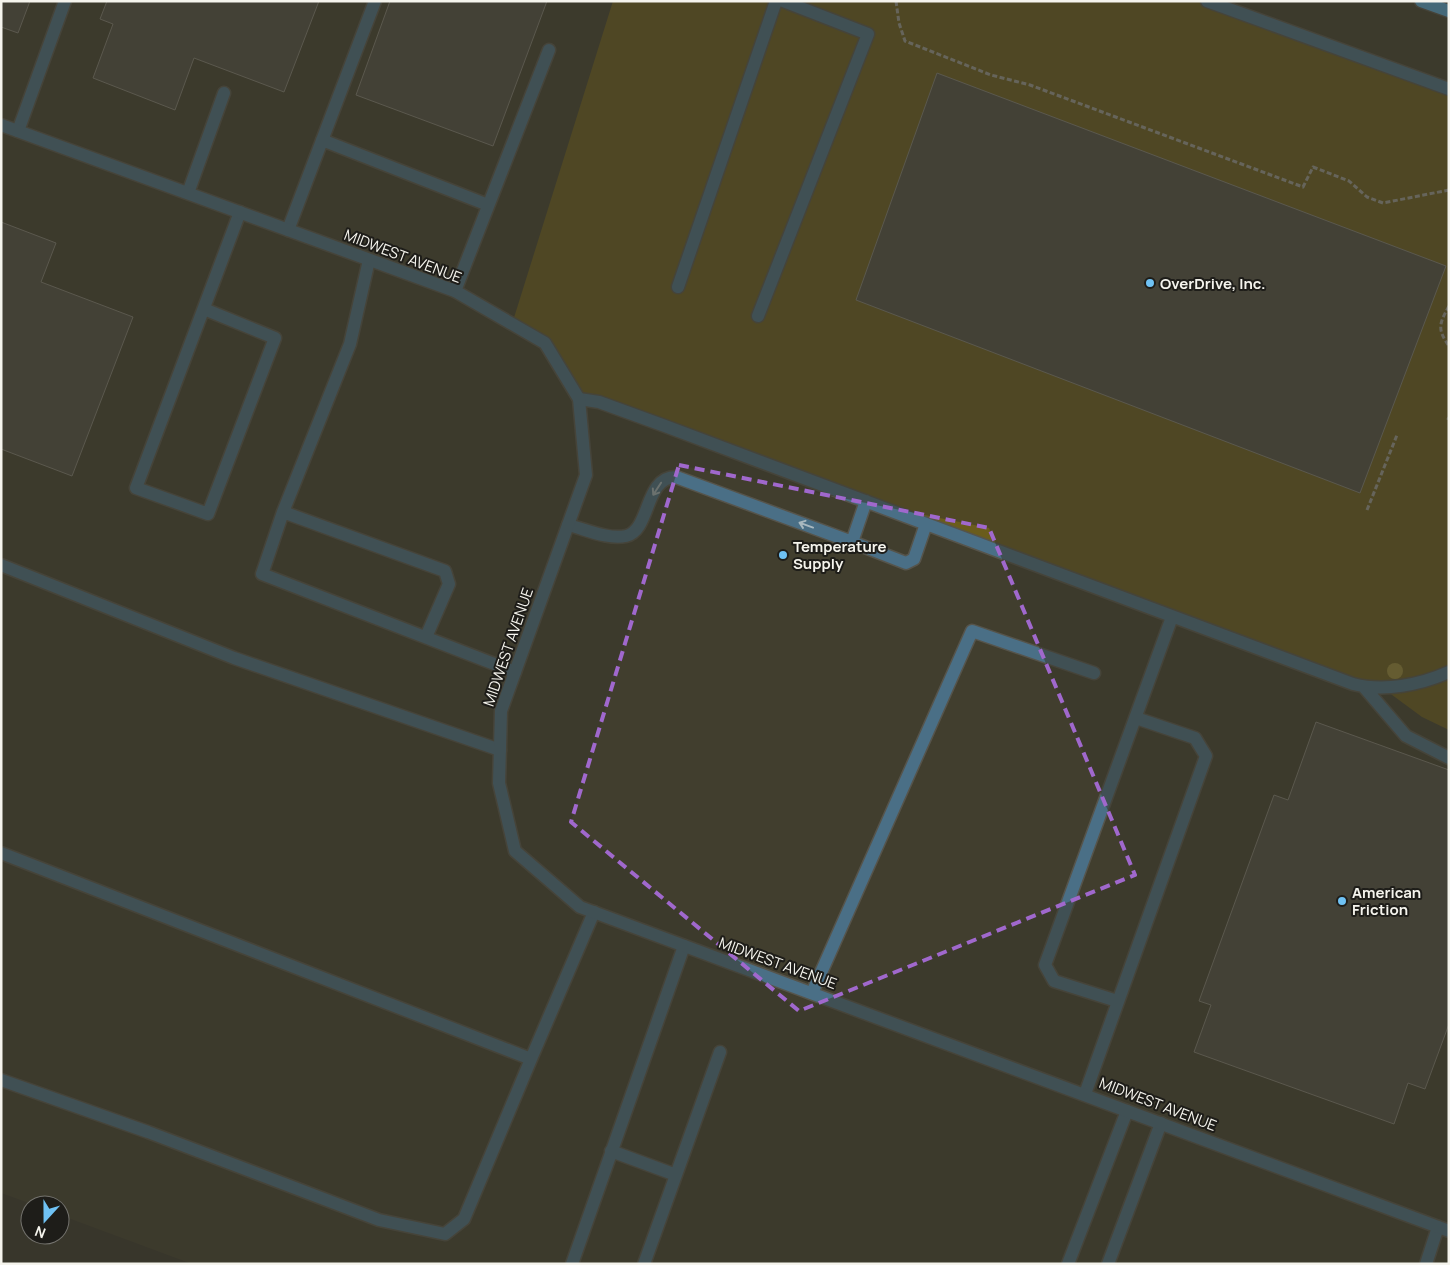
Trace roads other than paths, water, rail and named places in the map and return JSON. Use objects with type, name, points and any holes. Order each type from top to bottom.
[{"type":"main road","points":[[1421,1],[1449,11]]},
{"type":"street","points":[[18,131],[65,1]]},
{"type":"street","points":[[288,230],[375,1]]},
{"type":"street","points":[[678,287],[776,1]]},
{"type":"street","points":[[758,316],[868,34],[783,1]]},
{"type":"street","points":[[1207,1],[1449,89]]},
{"type":"street","points":[[455,291],[548,50]]},
{"type":"street","points":[[188,193],[224,93]]},
{"type":"street","name":"MIDWEST AVENUE","points":[[1,125],[455,291],[545,344],[579,400],[586,475],[501,711],[499,784],[515,851],[580,906],[1443,1229]]},
{"type":"street","points":[[322,140],[488,205]]},
{"type":"street","points":[[204,309],[275,338],[208,514],[136,488],[240,212]]},
{"type":"street","points":[[369,260],[350,344],[283,512],[262,574],[516,672]]},
{"type":"street","points":[[579,400],[598,402],[632,414],[1364,687],[1384,689],[1436,677],[1449,672]]},
{"type":"street","points":[[568,525],[612,536],[627,536],[637,529],[658,484],[668,477],[676,477],[906,563],[914,559],[926,524]]},
{"type":"street","points":[[852,542],[866,501]]},
{"type":"street","points":[[283,512],[445,571],[449,584],[426,637]]},
{"type":"street","points":[[1,565],[234,658],[500,750]]},
{"type":"street","points":[[1117,1001],[1054,981],[1045,965],[1172,616]]},
{"type":"street","points":[[812,993],[972,631],[1094,673]]},
{"type":"street","points":[[1364,687],[1406,736],[1449,758]]},
{"type":"street","points":[[1085,1094],[1206,756],[1195,738],[1136,718]]},
{"type":"street","points":[[1,854],[531,1059]]},
{"type":"street","points":[[1,1080],[148,1132],[379,1220],[445,1234],[464,1219],[594,912]]},
{"type":"street","points":[[572,1264],[684,946]]},
{"type":"street","points":[[644,1264],[720,1052]]},
{"type":"street","points":[[1068,1264],[1127,1111]]},
{"type":"street","points":[[1108,1264],[1161,1123]]},
{"type":"street","points":[[611,1151],[676,1175]]},
{"type":"street","points":[[1426,1264],[1443,1229]]},
{"type":"place","name":"OverDrive, Inc.","points":[[1150,283]]},
{"type":"place","name":"Temperature Supply","points":[[783,555]]},
{"type":"place","name":"American Friction","points":[[1342,901]]}]
